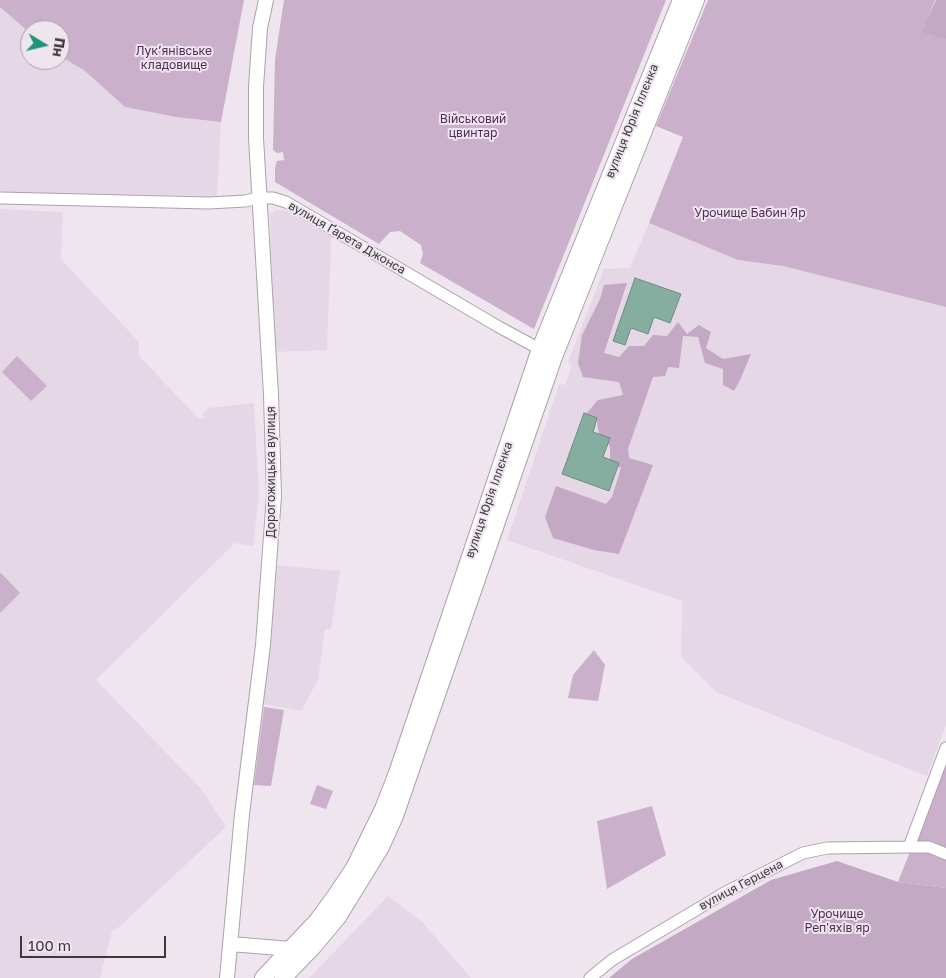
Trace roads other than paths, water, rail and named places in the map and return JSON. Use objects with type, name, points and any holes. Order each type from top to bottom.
[{"type":"main road","name":"вулиця Юрія Іллєнка","points":[[263,978],[298,952],[338,917],[381,848],[395,816],[547,353],[681,0]]},
{"type":"main road","name":"вулиця Юрія Іллєнка","points":[[547,353],[696,0]]},
{"type":"main road","name":"вулиця Юрія Іллєнка","points":[[282,978],[298,952]]},
{"type":"street","name":"Дорогожицька вулиця","points":[[227,978],[242,814],[263,640],[274,496],[271,395],[256,138],[256,87],[260,28],[266,0]]},
{"type":"street","name":"вулиця Ґарета Джонса","points":[[0,198],[209,203],[273,198],[286,202],[499,327],[547,353]]},
{"type":"street","points":[[909,847],[946,748]]},
{"type":"street","name":"вулиця Герцена","points":[[590,978],[612,960],[726,892],[803,853],[827,848],[929,847],[946,854]]},
{"type":"street","points":[[231,944],[298,952]]},
{"type":"park label","name":"Лукʼянівське кладовище","points":[[174,58]]},
{"type":"park label","name":"Військовий цвинтар","points":[[473,126]]},
{"type":"park label","name":"Урочище Бабин Яр","points":[[750,213]]},
{"type":"park label","name":"Урочище Реп'яхів яр","points":[[837,921]]}]
